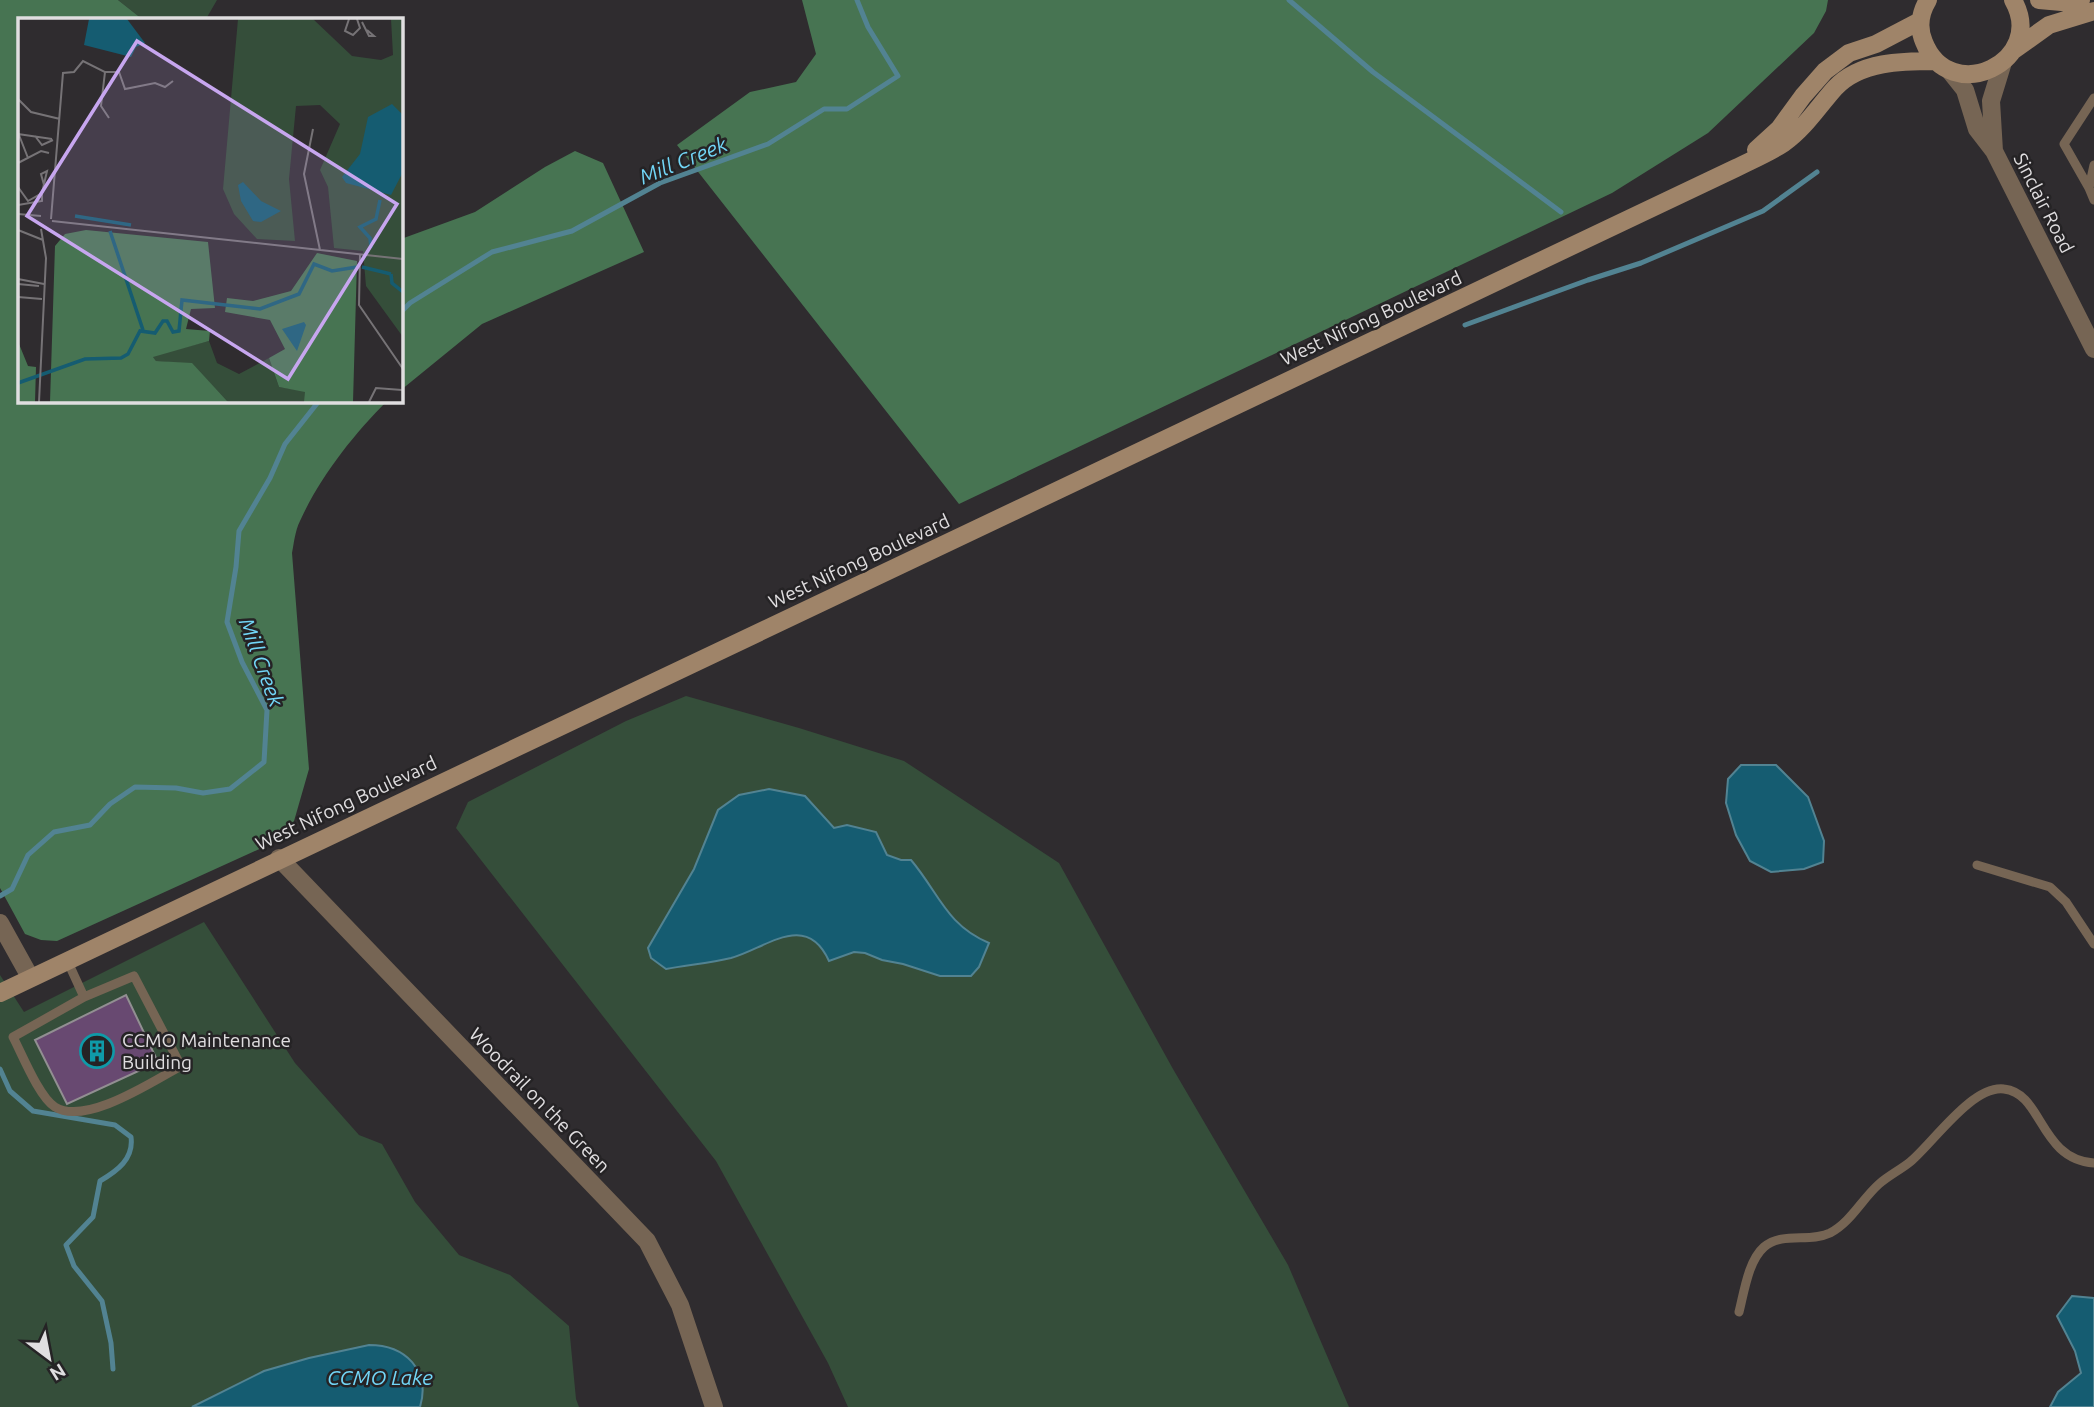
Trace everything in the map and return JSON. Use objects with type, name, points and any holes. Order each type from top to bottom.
[{"type":"main road","points":[[1928,0],[1920,21],[1921,36],[1927,50],[1942,66]]},
{"type":"main road","points":[[2008,56],[2019,37],[2021,22],[2013,0]]},
{"type":"main road","points":[[2039,0],[2073,3],[2081,0]]},
{"type":"main road","points":[[2008,56],[2049,25],[2094,11]]},
{"type":"main road","name":"West Nifong Boulevard","points":[[1736,168],[1779,129],[1825,71],[1849,53],[1876,44],[1920,21]]},
{"type":"main road","name":"West Nifong Boulevard","points":[[0,992],[1736,168],[1784,143],[1810,120],[1838,85],[1866,69],[1895,62],[1942,66],[1963,74],[1978,74],[1992,70],[2008,56]]},
{"type":"street","name":"Sinclair Road","points":[[1994,151],[1991,101],[2008,56]]},
{"type":"street","name":"Sinclair Road","points":[[1942,66],[1965,90],[1977,129],[1994,151],[2094,349]]},
{"type":"street","name":"Woodrail on the Green","points":[[279,858],[647,1241],[680,1305],[714,1407]]},
{"type":"street","points":[[4,930],[30,977]]},
{"type":"lane","points":[[2094,98],[2064,144],[2094,200]]},
{"type":"lane","points":[[2089,188],[2094,165]]},
{"type":"lane","points":[[1978,865],[2050,887],[2066,902],[2094,944]]},
{"type":"lane","points":[[66,960],[85,997]]},
{"type":"lane","points":[[134,976],[181,1066],[107,1105],[75,1112],[55,1107],[43,1093],[13,1037],[85,997],[134,976]]},
{"type":"lane","points":[[1739,1312],[1750,1274],[1763,1248],[1785,1237],[1818,1237],[1837,1228],[1880,1182],[1909,1163],[1972,1100],[1991,1090],[2002,1088],[2019,1095],[2056,1146],[2076,1160],[2094,1163]]},
{"type":"green space","points":[[0,0],[118,0],[141,18],[18,18],[18,402],[386,402],[350,442],[327,473],[298,525],[295,537],[292,553],[309,769],[290,835],[57,941],[41,940],[25,934],[0,888]]},
{"type":"green space","points":[[118,0],[217,0],[207,18],[141,18]]},
{"type":"green space","points":[[802,0],[1828,0],[1826,11],[1814,33],[1708,133],[1612,193],[959,504],[677,145],[750,92],[796,82],[816,54]]},
{"type":"green space","points":[[575,151],[603,163],[644,252],[482,324],[402,389],[402,239],[475,212]]},
{"type":"green space","points":[[686,696],[904,761],[1059,863],[1173,1069],[1288,1265],[1349,1407],[848,1407],[828,1363],[716,1161],[456,828],[468,802],[626,721]]},
{"type":"green space","points":[[204,922],[295,1063],[359,1135],[382,1144],[415,1202],[459,1255],[510,1275],[569,1326],[579,1407],[0,1407],[0,975],[24,1012]]},
{"type":"water","points":[[1741,765],[1776,765],[1808,797],[1824,841],[1823,862],[1804,869],[1771,872],[1750,861],[1736,835],[1726,803],[1728,779]]},
{"type":"water","points":[[769,789],[805,796],[834,828],[847,825],[876,832],[887,855],[911,860],[953,918],[974,936],[989,943],[979,967],[971,976],[940,976],[865,953],[854,952],[829,961],[820,946],[809,938],[797,935],[784,937],[731,958],[666,969],[651,958],[648,948],[694,869],[718,810],[739,795]]},
{"type":"water","points":[[2072,1296],[2094,1298],[2094,1407],[2050,1407],[2058,1392],[2081,1373],[2075,1351],[2057,1316]]},
{"type":"water","name":"CCMO Lake","points":[[369,1345],[394,1349],[412,1362],[422,1382],[420,1407],[192,1407],[264,1371]]},
{"type":"building","name":"CCMO Maintenance Building","points":[[126,995],[158,1062],[67,1104],[35,1040]]},
{"type":"waterway","name":"Mill Creek","points":[[402,311],[410,303],[492,252],[572,231],[660,183],[768,144],[824,109],[847,109],[898,76],[868,27],[857,0]]},
{"type":"waterway","points":[[1289,0],[1373,72],[1561,212]]},
{"type":"waterway","points":[[1465,325],[1641,263],[1763,211],[1817,172]]},
{"type":"waterway","name":"Mill Creek","points":[[0,896],[12,889],[28,855],[54,832],[90,825],[110,804],[135,787],[176,788],[203,793],[230,789],[264,762],[267,710],[242,662],[227,622],[239,531],[270,478],[285,444],[318,402]]},
{"type":"waterway","points":[[0,1069],[10,1091],[33,1111],[115,1125],[131,1137],[130,1152],[123,1164],[100,1181],[93,1217],[66,1245],[74,1266],[102,1301],[111,1343],[113,1369]]},
{"type":"place","name":"CCMO Maintenance Building","points":[[97,1051]]}]
